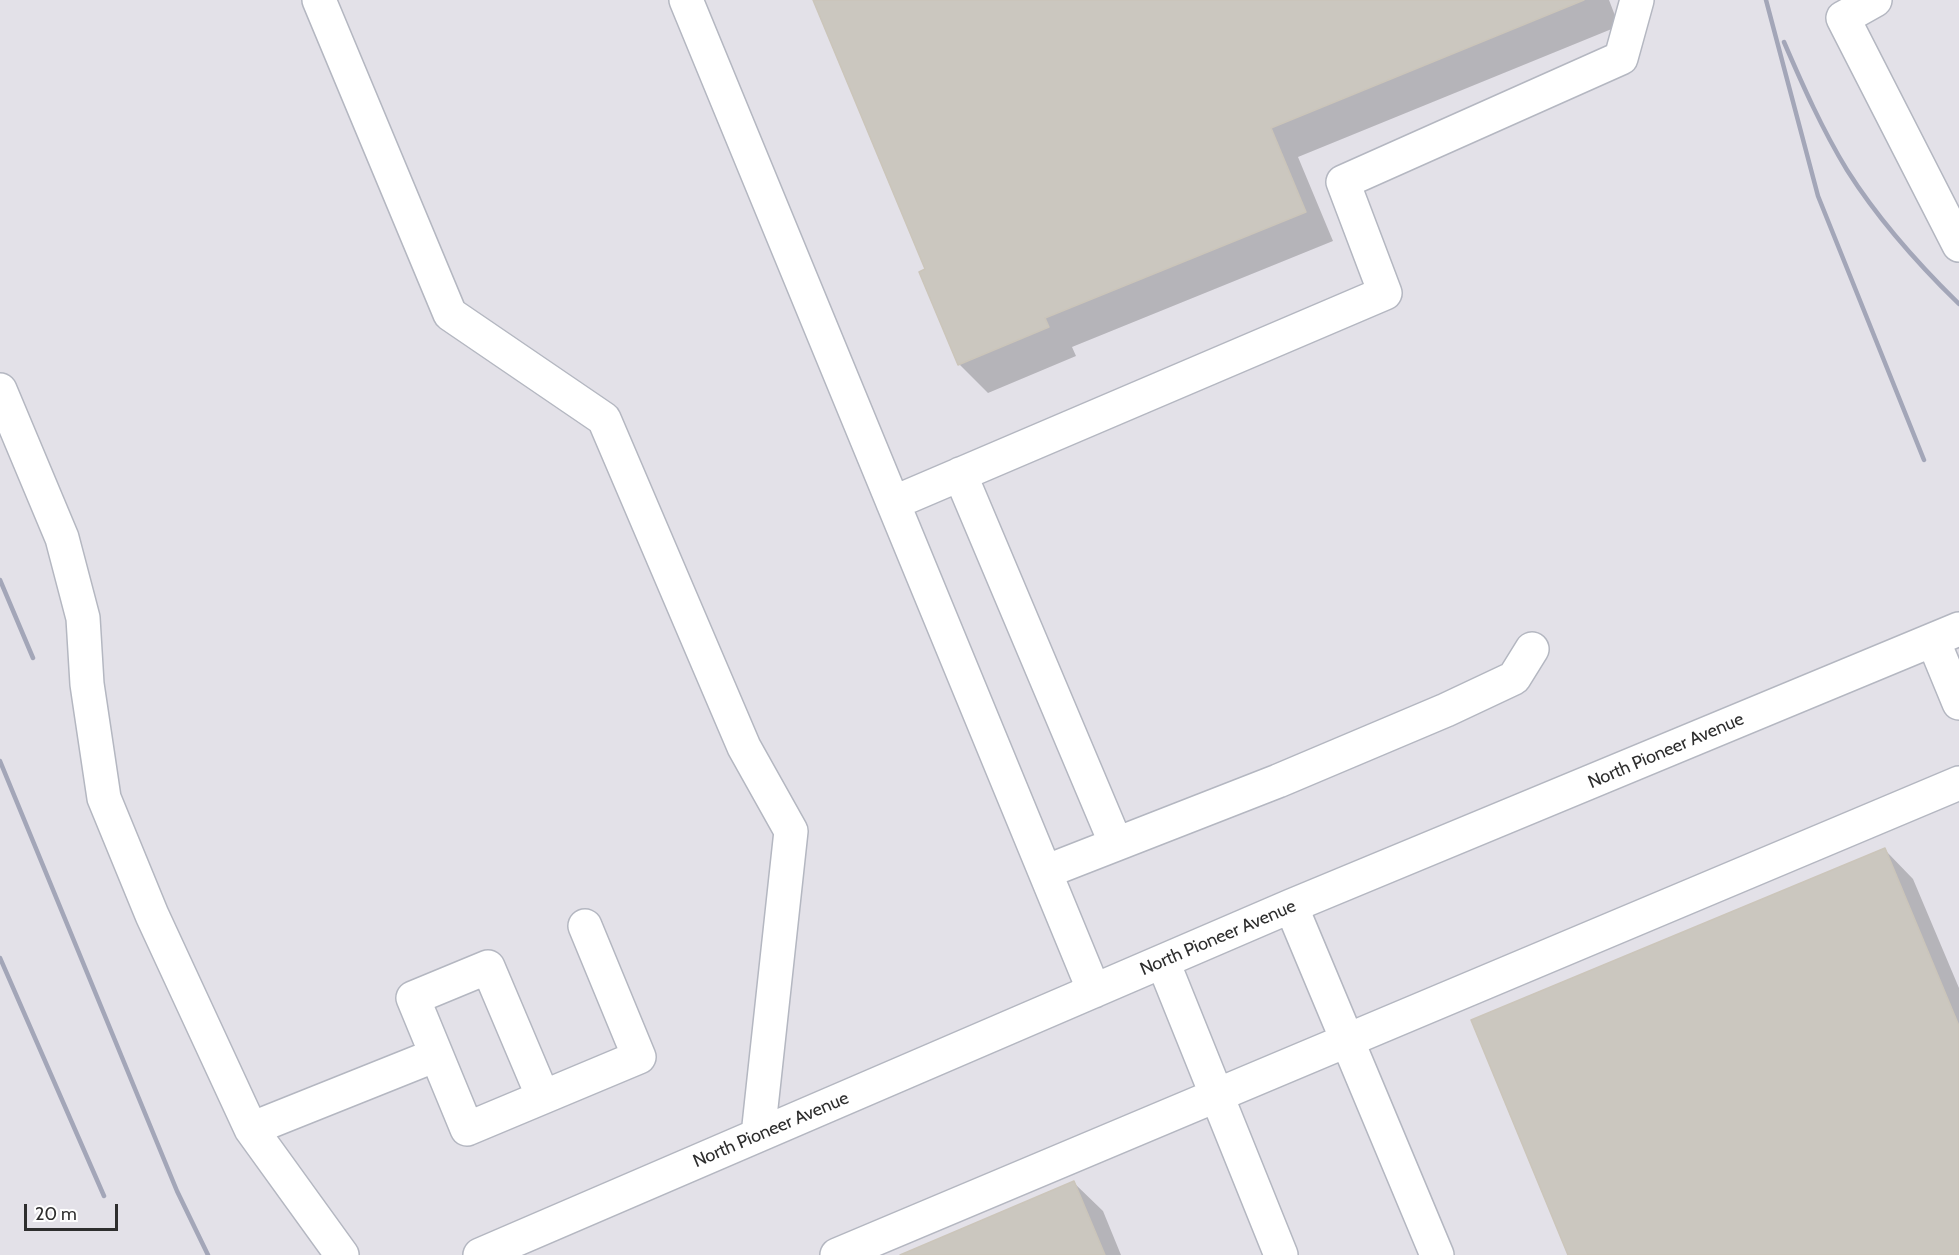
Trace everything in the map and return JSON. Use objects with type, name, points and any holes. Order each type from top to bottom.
[{"type":"street","points":[[319,0],[450,314],[604,419],[744,747],[791,831],[758,1135]]},
{"type":"street","points":[[686,0],[1094,991]]},
{"type":"street","points":[[893,502],[1385,293],[1343,182],[1621,58],[1637,0]]},
{"type":"street","points":[[1875,0],[1843,18],[1959,245]]},
{"type":"street","points":[[0,390],[62,538],[83,618],[87,684],[104,798],[152,915],[251,1129],[342,1255]]},
{"type":"street","points":[[960,474],[1116,844]]},
{"type":"street","points":[[1946,635],[1959,703]]},
{"type":"street","name":"North Pioneer Avenue","points":[[487,1254],[1291,906],[1946,635]]},
{"type":"street","points":[[1045,872],[1278,781],[1446,710],[1514,678],[1532,649]]},
{"type":"street","points":[[837,1255],[1959,783]]},
{"type":"street","points":[[1291,906],[1437,1255]]},
{"type":"street","points":[[543,1097],[488,967],[413,998],[467,1129],[639,1057],[585,926]]},
{"type":"street","points":[[1163,962],[1281,1255]]},
{"type":"street","points":[[251,1129],[436,1055]]},
{"type":"shaded area","points":[[0,0],[1959,0],[1959,1255],[0,1255]]},
{"type":"building","points":[[813,0],[1584,0],[1271,128],[1306,212],[1045,318],[1049,327],[958,365],[919,272],[925,269]]},
{"type":"building","points":[[1885,848],[1959,1026],[1959,1255],[1568,1255],[1471,1020]]},
{"type":"building","points":[[1074,1181],[1105,1255],[900,1255]]},
{"type":"railway","points":[[1766,0],[1818,196],[1924,460]]},
{"type":"railway","points":[[1784,42],[1821,123],[1859,188],[1899,240],[1959,304]]},
{"type":"railway","points":[[0,580],[33,658]]},
{"type":"railway","points":[[0,761],[177,1191],[208,1255]]},
{"type":"railway","points":[[0,958],[104,1196]]}]
